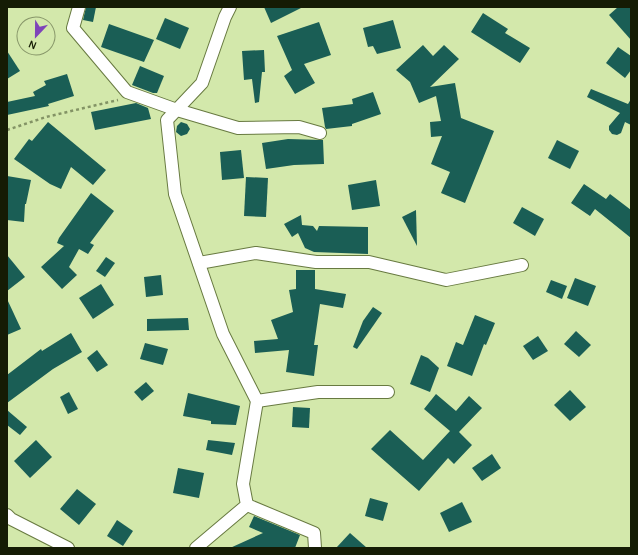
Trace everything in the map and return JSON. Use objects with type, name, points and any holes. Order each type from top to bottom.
[{"type":"street","points":[[79,7],[74,28],[127,92],[177,110],[238,128],[299,127],[320,133]]},
{"type":"street","points":[[230,7],[225,17],[202,83],[167,120],[175,194],[224,334],[257,401],[243,484],[247,505]]},
{"type":"street","points":[[199,263],[256,253],[316,262],[369,262],[446,280],[522,265]]},
{"type":"street","points":[[257,401],[318,392],[388,392]]},
{"type":"street","points":[[196,548],[247,505]]},
{"type":"street","points":[[247,505],[314,533],[315,548]]},
{"type":"street","points":[[7,515],[11,519],[68,548]]},
{"type":"path","points":[[7,130],[46,117],[136,96]]},
{"type":"building","points":[[86,7],[96,7],[93,22],[83,20]]},
{"type":"building","points":[[264,7],[303,7],[271,23]]},
{"type":"building","points":[[618,7],[631,7],[631,40],[609,15]]},
{"type":"building","points":[[483,13],[508,29],[505,33],[530,48],[520,63],[471,32]]},
{"type":"building","points":[[165,18],[189,28],[180,49],[156,39]]},
{"type":"building","points":[[393,20],[401,48],[377,54],[373,46],[368,47],[363,28]]},
{"type":"building","points":[[319,22],[331,55],[304,64],[315,83],[295,94],[284,76],[292,70],[277,36]]},
{"type":"building","points":[[109,24],[154,40],[144,62],[101,47]]},
{"type":"building","points":[[423,45],[433,56],[444,45],[459,59],[430,87],[455,83],[461,118],[494,131],[465,203],[441,193],[450,172],[431,164],[442,136],[431,137],[430,122],[441,121],[436,96],[419,103],[410,82],[396,70]]},
{"type":"building","points":[[618,47],[631,56],[631,70],[625,78],[606,63]]},
{"type":"building","points":[[264,50],[265,72],[262,72],[259,102],[255,103],[252,79],[244,80],[242,51]]},
{"type":"building","points":[[7,51],[20,71],[7,79]]},
{"type":"building","points":[[140,66],[164,76],[157,93],[153,93],[132,85]]},
{"type":"building","points":[[67,74],[74,96],[48,104],[49,106],[7,115],[7,102],[35,96],[33,92],[46,85],[44,81]]},
{"type":"building","points":[[591,89],[628,104],[631,99],[631,125],[625,122],[621,133],[617,135],[612,134],[609,130],[609,126],[620,113],[587,97]]},
{"type":"building","points":[[373,92],[381,114],[352,124],[352,126],[326,129],[322,108],[353,104],[352,99]]},
{"type":"building","points":[[136,103],[148,108],[151,119],[95,130],[91,112]]},
{"type":"building","points":[[48,122],[106,170],[93,185],[71,167],[61,189],[50,184],[14,159],[29,139],[32,141]]},
{"type":"building","points":[[181,122],[187,124],[190,129],[187,134],[181,136],[176,132],[177,126]]},
{"type":"building","points":[[288,139],[323,140],[324,164],[294,165],[266,169],[262,143]]},
{"type":"building","points":[[557,140],[579,151],[570,169],[548,158]]},
{"type":"building","points":[[241,150],[244,178],[222,180],[220,152]]},
{"type":"building","points":[[7,176],[31,180],[25,204],[24,222],[7,220]]},
{"type":"building","points":[[246,177],[268,178],[266,217],[244,216]]},
{"type":"building","points":[[376,180],[380,206],[352,210],[348,185]]},
{"type":"building","points":[[584,184],[606,199],[610,194],[631,210],[631,238],[595,209],[590,216],[571,203]]},
{"type":"building","points":[[91,193],[114,211],[90,243],[94,245],[88,254],[79,249],[69,267],[77,275],[62,289],[41,267],[64,246],[57,243],[59,238]]},
{"type":"building","points":[[522,207],[544,219],[535,236],[513,223]]},
{"type":"building","points":[[416,210],[417,246],[402,217]]},
{"type":"building","points":[[301,215],[302,225],[313,226],[317,231],[319,226],[368,227],[368,254],[314,252],[305,248],[298,233],[292,237],[284,224]]},
{"type":"building","points":[[7,255],[25,277],[7,291]]},
{"type":"building","points":[[106,257],[115,263],[105,277],[96,271]]},
{"type":"building","points":[[296,270],[315,270],[315,289],[346,294],[343,308],[320,304],[314,345],[318,345],[314,376],[286,372],[289,350],[255,353],[254,341],[278,339],[271,320],[293,312],[289,290],[296,289]]},
{"type":"building","points":[[161,275],[163,295],[146,297],[144,277]]},
{"type":"building","points":[[575,278],[596,286],[588,306],[567,298]]},
{"type":"building","points":[[551,280],[567,286],[562,299],[546,292]]},
{"type":"building","points":[[101,284],[114,305],[93,319],[79,298]]},
{"type":"building","points":[[7,299],[21,329],[7,335]]},
{"type":"building","points":[[373,307],[382,313],[357,349],[353,347],[363,321]]},
{"type":"building","points":[[475,315],[495,323],[486,345],[484,344],[472,376],[447,366],[456,342],[463,345]]},
{"type":"building","points":[[188,318],[189,330],[147,331],[147,319]]},
{"type":"building","points":[[576,331],[591,345],[579,357],[564,344]]},
{"type":"building","points":[[71,333],[82,352],[53,369],[7,403],[7,375],[41,349],[42,351]]},
{"type":"building","points":[[538,336],[548,351],[533,360],[523,346]]},
{"type":"building","points":[[145,343],[168,349],[163,365],[140,359]]},
{"type":"building","points":[[97,350],[108,365],[97,372],[87,358]]},
{"type":"building","points":[[421,355],[428,358],[439,368],[430,392],[410,384]]},
{"type":"building","points":[[146,382],[154,391],[142,401],[134,392]]},
{"type":"building","points":[[570,390],[586,407],[570,421],[554,405]]},
{"type":"building","points":[[69,392],[78,409],[68,414],[60,397]]},
{"type":"building","points":[[188,393],[240,406],[236,425],[211,424],[211,421],[183,416]]},
{"type":"building","points":[[436,394],[456,411],[469,396],[482,408],[459,432],[472,445],[454,464],[448,458],[419,491],[371,449],[390,430],[423,460],[450,431],[424,409]]},
{"type":"building","points":[[293,407],[310,408],[309,428],[292,427]]},
{"type":"building","points":[[7,410],[27,427],[20,435],[7,425]]},
{"type":"building","points":[[36,440],[52,457],[30,478],[14,461]]},
{"type":"building","points":[[208,440],[235,443],[232,455],[206,450]]},
{"type":"building","points":[[492,454],[501,468],[482,481],[472,468]]},
{"type":"building","points":[[178,468],[204,473],[199,498],[173,493]]},
{"type":"building","points":[[77,489],[96,504],[79,525],[60,509]]},
{"type":"building","points":[[370,498],[388,503],[383,521],[365,516]]},
{"type":"building","points":[[462,502],[472,522],[449,532],[440,513]]},
{"type":"building","points":[[254,516],[300,535],[295,548],[230,548],[263,533],[249,527]]},
{"type":"building","points":[[117,520],[133,531],[123,546],[107,536]]},
{"type":"building","points":[[350,533],[367,548],[336,548]]}]
